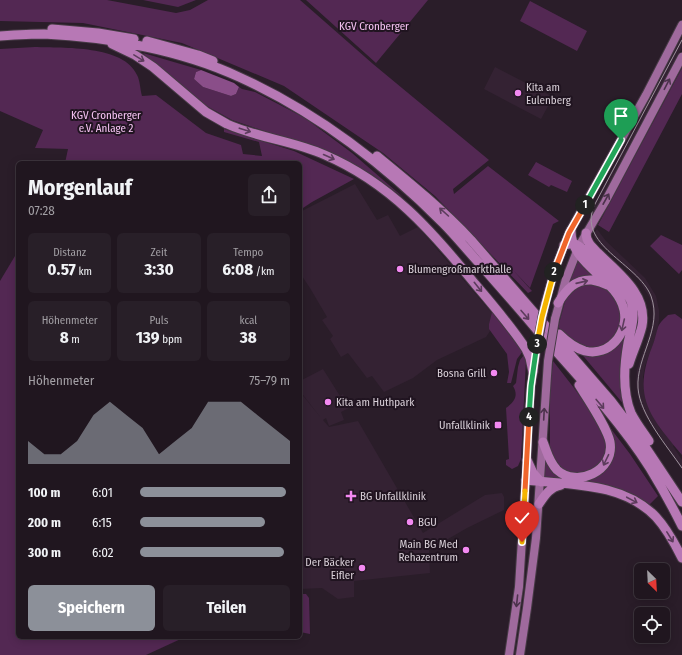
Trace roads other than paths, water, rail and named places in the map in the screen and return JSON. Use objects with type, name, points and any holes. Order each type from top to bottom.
[{"type":"highway","points":[[0,30],[74,30],[114,35],[159,44],[198,55],[236,69],[277,89],[334,124],[375,154],[451,218],[611,402],[640,439],[682,502]]},
{"type":"highway","points":[[0,36],[42,34],[104,40],[158,50],[215,67],[237,76],[287,102],[342,136],[410,192],[445,225],[566,363],[618,425],[645,461],[682,526]]},
{"type":"highway","points":[[104,40],[142,59],[206,112],[217,118],[240,128],[324,154],[354,169],[384,189],[407,207],[430,231],[479,288],[526,349],[530,358],[533,372]]},
{"type":"highway","points":[[539,318],[575,346],[590,352],[609,347],[616,341],[622,332],[625,318],[624,308],[620,300],[613,290],[573,246],[571,230]]},
{"type":"highway","points":[[586,232],[590,245],[629,284],[636,292],[640,302],[643,316],[642,325],[628,368],[625,387]]},
{"type":"highway","points":[[573,246],[622,287],[633,306],[633,322],[626,357],[625,387],[629,407],[636,422],[674,480],[682,498]]},
{"type":"highway","points":[[558,303],[572,286],[581,281],[598,281],[604,283],[613,290]]},
{"type":"highway","points":[[543,442],[553,466],[561,473],[574,478],[587,477],[598,471],[604,465],[610,453],[610,444],[607,434],[566,363]]},
{"type":"highway","points":[[527,460],[533,473],[541,482]]},
{"type":"highway","points":[[526,480],[604,489],[619,493],[651,512],[666,531],[682,558]]},
{"type":"highway","points":[[539,504],[552,489],[565,484]]},
{"type":"main road","points":[[571,230],[646,95],[682,25]]},
{"type":"main road","points":[[509,655],[519,587],[528,426],[533,372],[545,304],[555,269],[586,232],[605,202],[682,57]]},
{"type":"main road","points":[[520,655],[531,584],[539,504],[548,361],[558,303],[566,279],[573,246]]},
{"type":"tram line","points":[[682,40],[595,204],[591,218],[593,231],[601,242],[634,273],[644,284],[651,296],[654,308],[654,320],[638,376],[638,388],[644,409],[655,430],[682,468]]},
{"type":"place","name":"Kita am Eulenberg","points":[[518,93]]},
{"type":"place","name":"Blumengroßmarkthalle","points":[[400,269]]},
{"type":"place","name":"Bosna Grill","points":[[494,373]]},
{"type":"place","name":"Kita am Huthpark","points":[[328,402]]},
{"type":"place","name":"Unfallklinik","points":[[498,425]]},
{"type":"place","name":"BG Unfallklinik","points":[[351,496]]},
{"type":"place","name":"BGU","points":[[410,522]]},
{"type":"place","name":"Main BG Med Rehazentrum","points":[[466,550]]},
{"type":"place","name":"Der Bäcker Eifler","points":[[362,568]]},
{"type":"park label","name":"KGV Cronberger","points":[[374,26]]},
{"type":"park label","name":"KGV Cronberger e.V. Anlage 2","points":[[106,121]]}]
